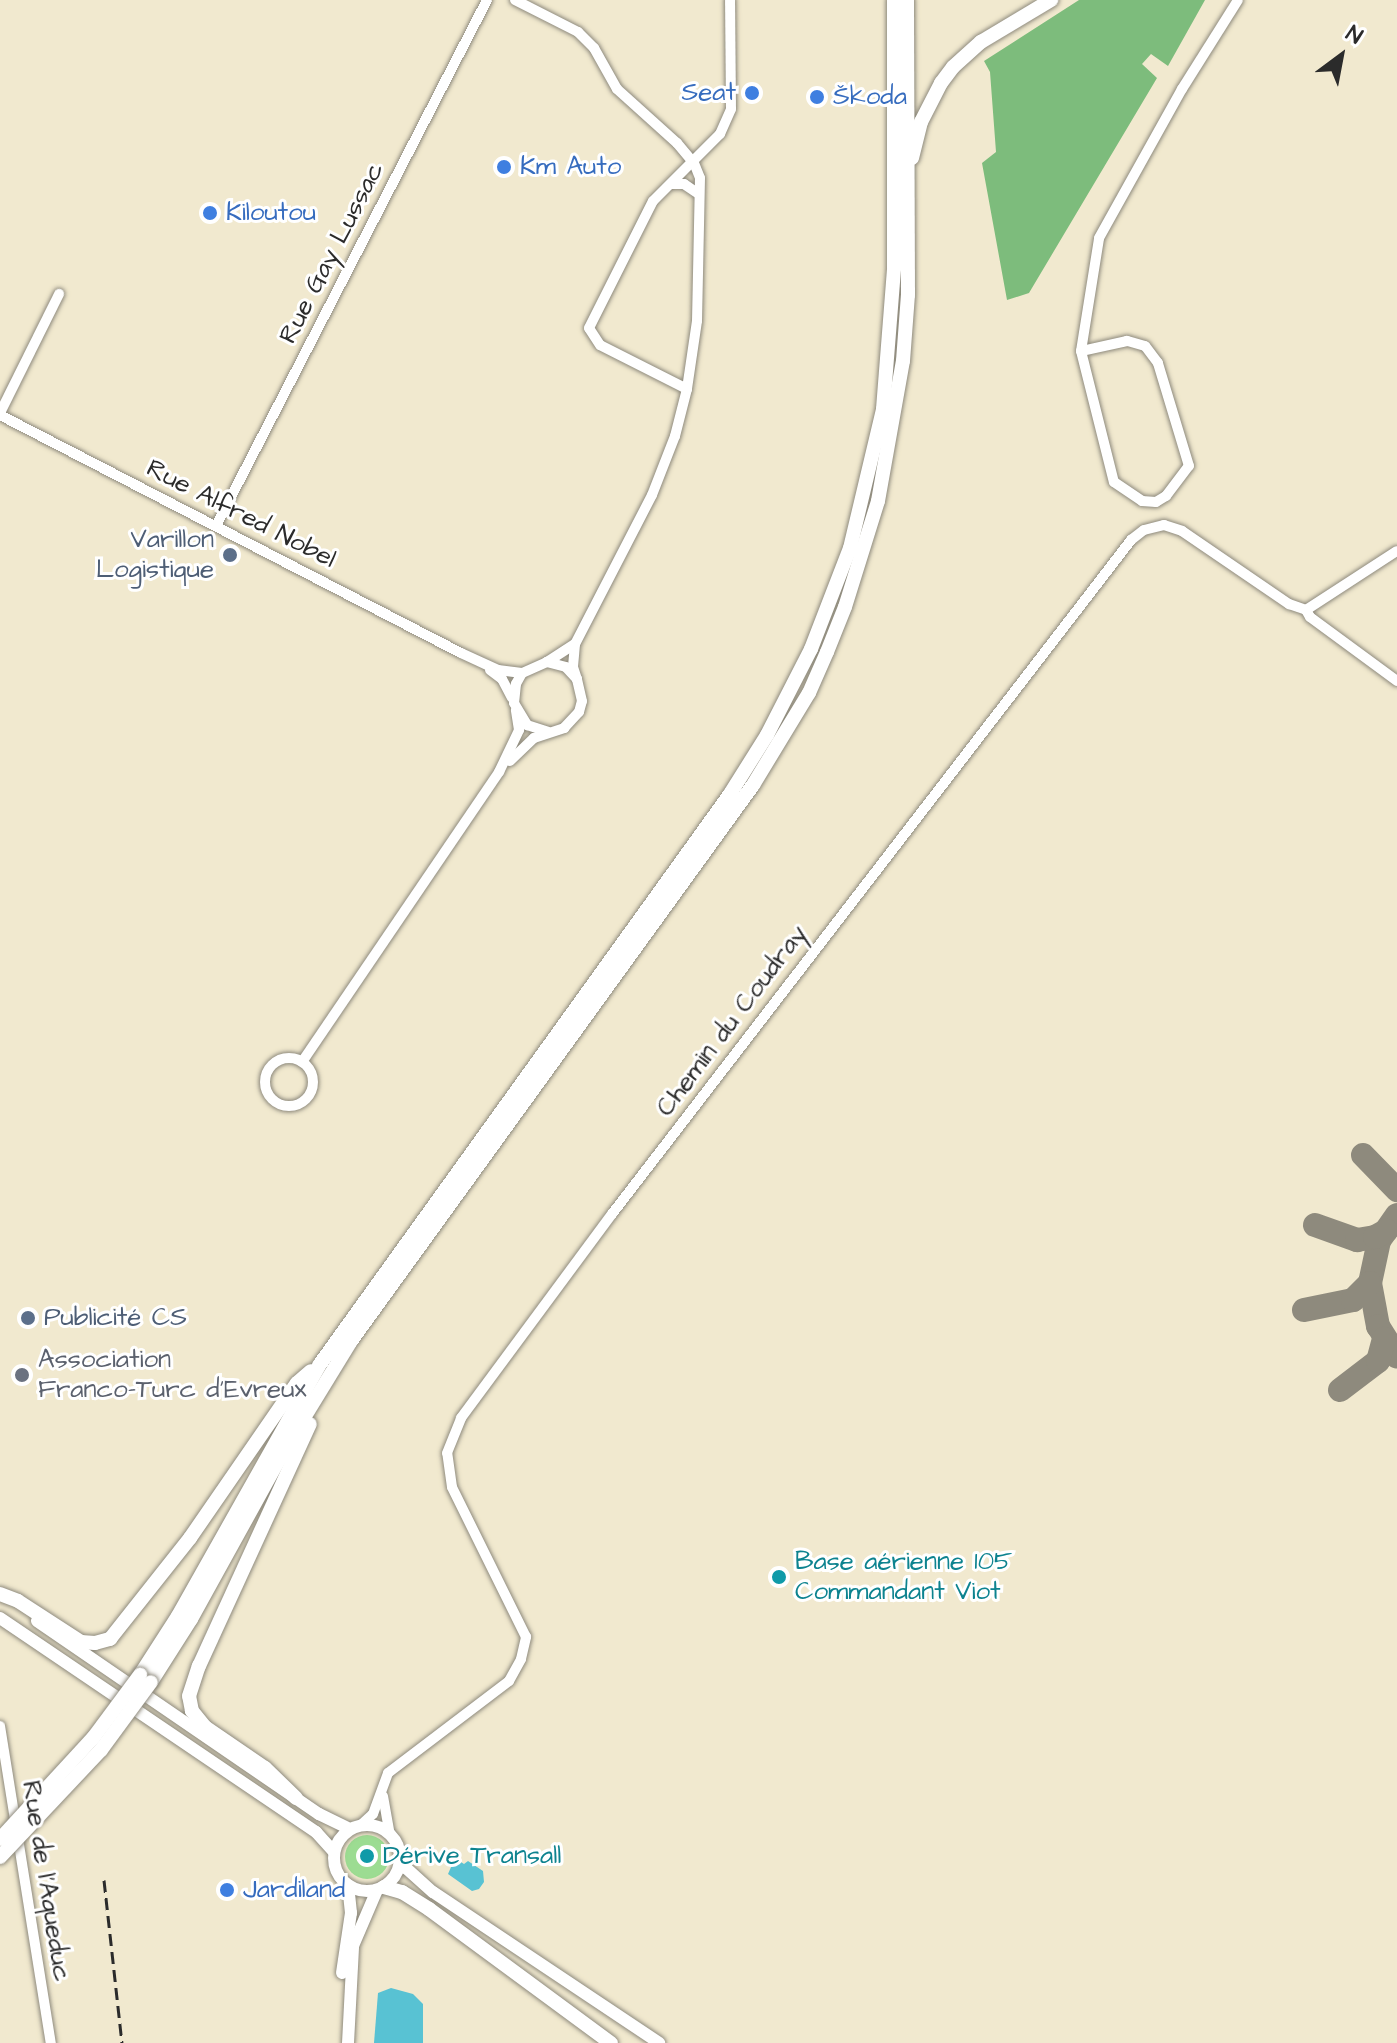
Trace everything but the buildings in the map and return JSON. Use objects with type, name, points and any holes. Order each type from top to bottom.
[{"type":"highway","points":[[0,1857],[101,1750],[145,1678],[320,1364],[730,794],[767,735],[818,635],[865,497],[888,367],[894,268],[894,0]]},
{"type":"highway","points":[[0,1839],[93,1738],[191,1619],[279,1460],[351,1341],[753,785],[809,693],[850,594],[889,454],[903,361],[908,295],[907,0]]},
{"type":"highway","points":[[907,174],[921,122],[953,67],[981,42],[1051,0]]},
{"type":"highway","points":[[296,1798],[265,1768],[197,1719],[190,1705],[190,1688],[292,1460],[351,1341]]},
{"type":"highway","points":[[0,1595],[18,1601],[81,1642],[95,1643],[110,1639],[190,1538],[297,1383],[320,1364]]},
{"type":"highway","points":[[380,1888],[402,1892],[429,1909],[611,2043]]},
{"type":"main road","points":[[0,1595],[333,1823],[356,1827],[374,1825],[390,1834],[398,1845],[400,1858],[396,1875],[380,1888],[353,1946],[348,2043]]},
{"type":"main road","points":[[0,1618],[316,1832],[334,1852]]},
{"type":"main road","points":[[356,1827],[340,1839],[334,1852],[336,1869],[348,1885],[357,1890],[380,1888]]},
{"type":"main road","points":[[400,1858],[406,1868],[433,1892],[659,2043]]},
{"type":"main road","points":[[341,2043],[343,1956],[351,1913],[348,1885]]},
{"type":"street","name":"Rue Gay Lussac","points":[[216,526],[487,0]]},
{"type":"street","points":[[499,772],[523,747],[548,732],[564,728],[579,712],[582,701],[573,667],[575,644],[652,495],[675,436],[687,389],[697,321],[700,178],[694,163],[617,89],[594,48],[578,32],[515,0]]},
{"type":"street","points":[[687,389],[600,345],[589,328],[653,201],[720,134],[731,109],[730,0]]},
{"type":"street","points":[[1081,351],[1127,341],[1145,346],[1158,363],[1189,466],[1166,496],[1156,502],[1142,501],[1114,482],[1081,351],[1099,238],[1238,0]]},
{"type":"street","points":[[669,185],[684,184],[699,194]]},
{"type":"street","name":"Rue Alfred Nobel","points":[[59,294],[0,414],[461,653],[498,670],[522,673]]},
{"type":"street","name":"Chemin du Coudray","points":[[356,1827],[373,1814],[388,1773],[509,1681],[521,1659],[526,1637],[452,1487],[447,1453],[461,1418],[659,1152],[1131,540],[1144,530],[1164,525],[1182,531],[1289,604],[1306,610],[1310,617],[1397,681]]},
{"type":"street","points":[[1306,610],[1397,551]]},
{"type":"street","points":[[302,1062],[499,772],[517,739],[516,684],[522,673],[575,644]]},
{"type":"street","name":"Rue Alfred Nobel","points":[[461,653],[502,679],[515,706]]},
{"type":"street","points":[[547,662],[566,667],[577,679]]},
{"type":"street","points":[[515,706],[527,725],[548,732]]},
{"type":"street","points":[[288,1058],[302,1062],[313,1081],[309,1096],[289,1106],[274,1101],[266,1089],[270,1068],[288,1058]]},
{"type":"street","name":"Rue de l'Aqueduc","points":[[0,1726],[51,2043]]},
{"type":"street","points":[[382,1790],[390,1834]]},
{"type":"green space","points":[[1079,0],[1205,0],[1168,66],[1151,54],[1142,64],[1157,78],[1029,293],[1007,300],[982,163],[996,152],[990,72],[984,61]]},
{"type":"green space","points":[[367,1835],[382,1842],[389,1857],[382,1872],[367,1879],[352,1872],[345,1857],[352,1842]]},
{"type":"water","points":[[455,1858],[464,1864],[468,1861],[483,1871],[484,1882],[479,1889],[472,1891],[448,1874]]},
{"type":"water","points":[[391,1988],[413,1994],[423,2004],[423,2043],[374,2043],[378,1993]]},
{"type":"taxiway","points":[[1363,1155],[1397,1190]]},
{"type":"taxiway","points":[[1397,1215],[1379,1241],[1370,1283],[1378,1326],[1397,1357]]},
{"type":"taxiway","points":[[1315,1225],[1357,1240],[1375,1237],[1386,1231]]},
{"type":"taxiway","points":[[1304,1310],[1353,1300],[1370,1283]]},
{"type":"taxiway","points":[[1340,1390],[1378,1361],[1384,1339]]},
{"type":"railway","points":[[104,1880],[122,2043]]},
{"type":"place","name":"Seat","points":[[752,93]]},
{"type":"place","name":"Škoda","points":[[817,97]]},
{"type":"place","name":"Km Auto","points":[[504,167]]},
{"type":"place","name":"Kiloutou","points":[[210,213]]},
{"type":"place","name":"Varillon Logistique","points":[[230,555]]},
{"type":"place","name":"Publicité CS","points":[[28,1318]]},
{"type":"place","name":"Association Franco-Turc d'Evreux","points":[[22,1375]]},
{"type":"place","name":"Base aérienne 105 Commandant Viot","points":[[779,1577]]},
{"type":"place","name":"Dérive Transall","points":[[367,1856]]},
{"type":"place","name":"Jardiland","points":[[227,1890]]}]
